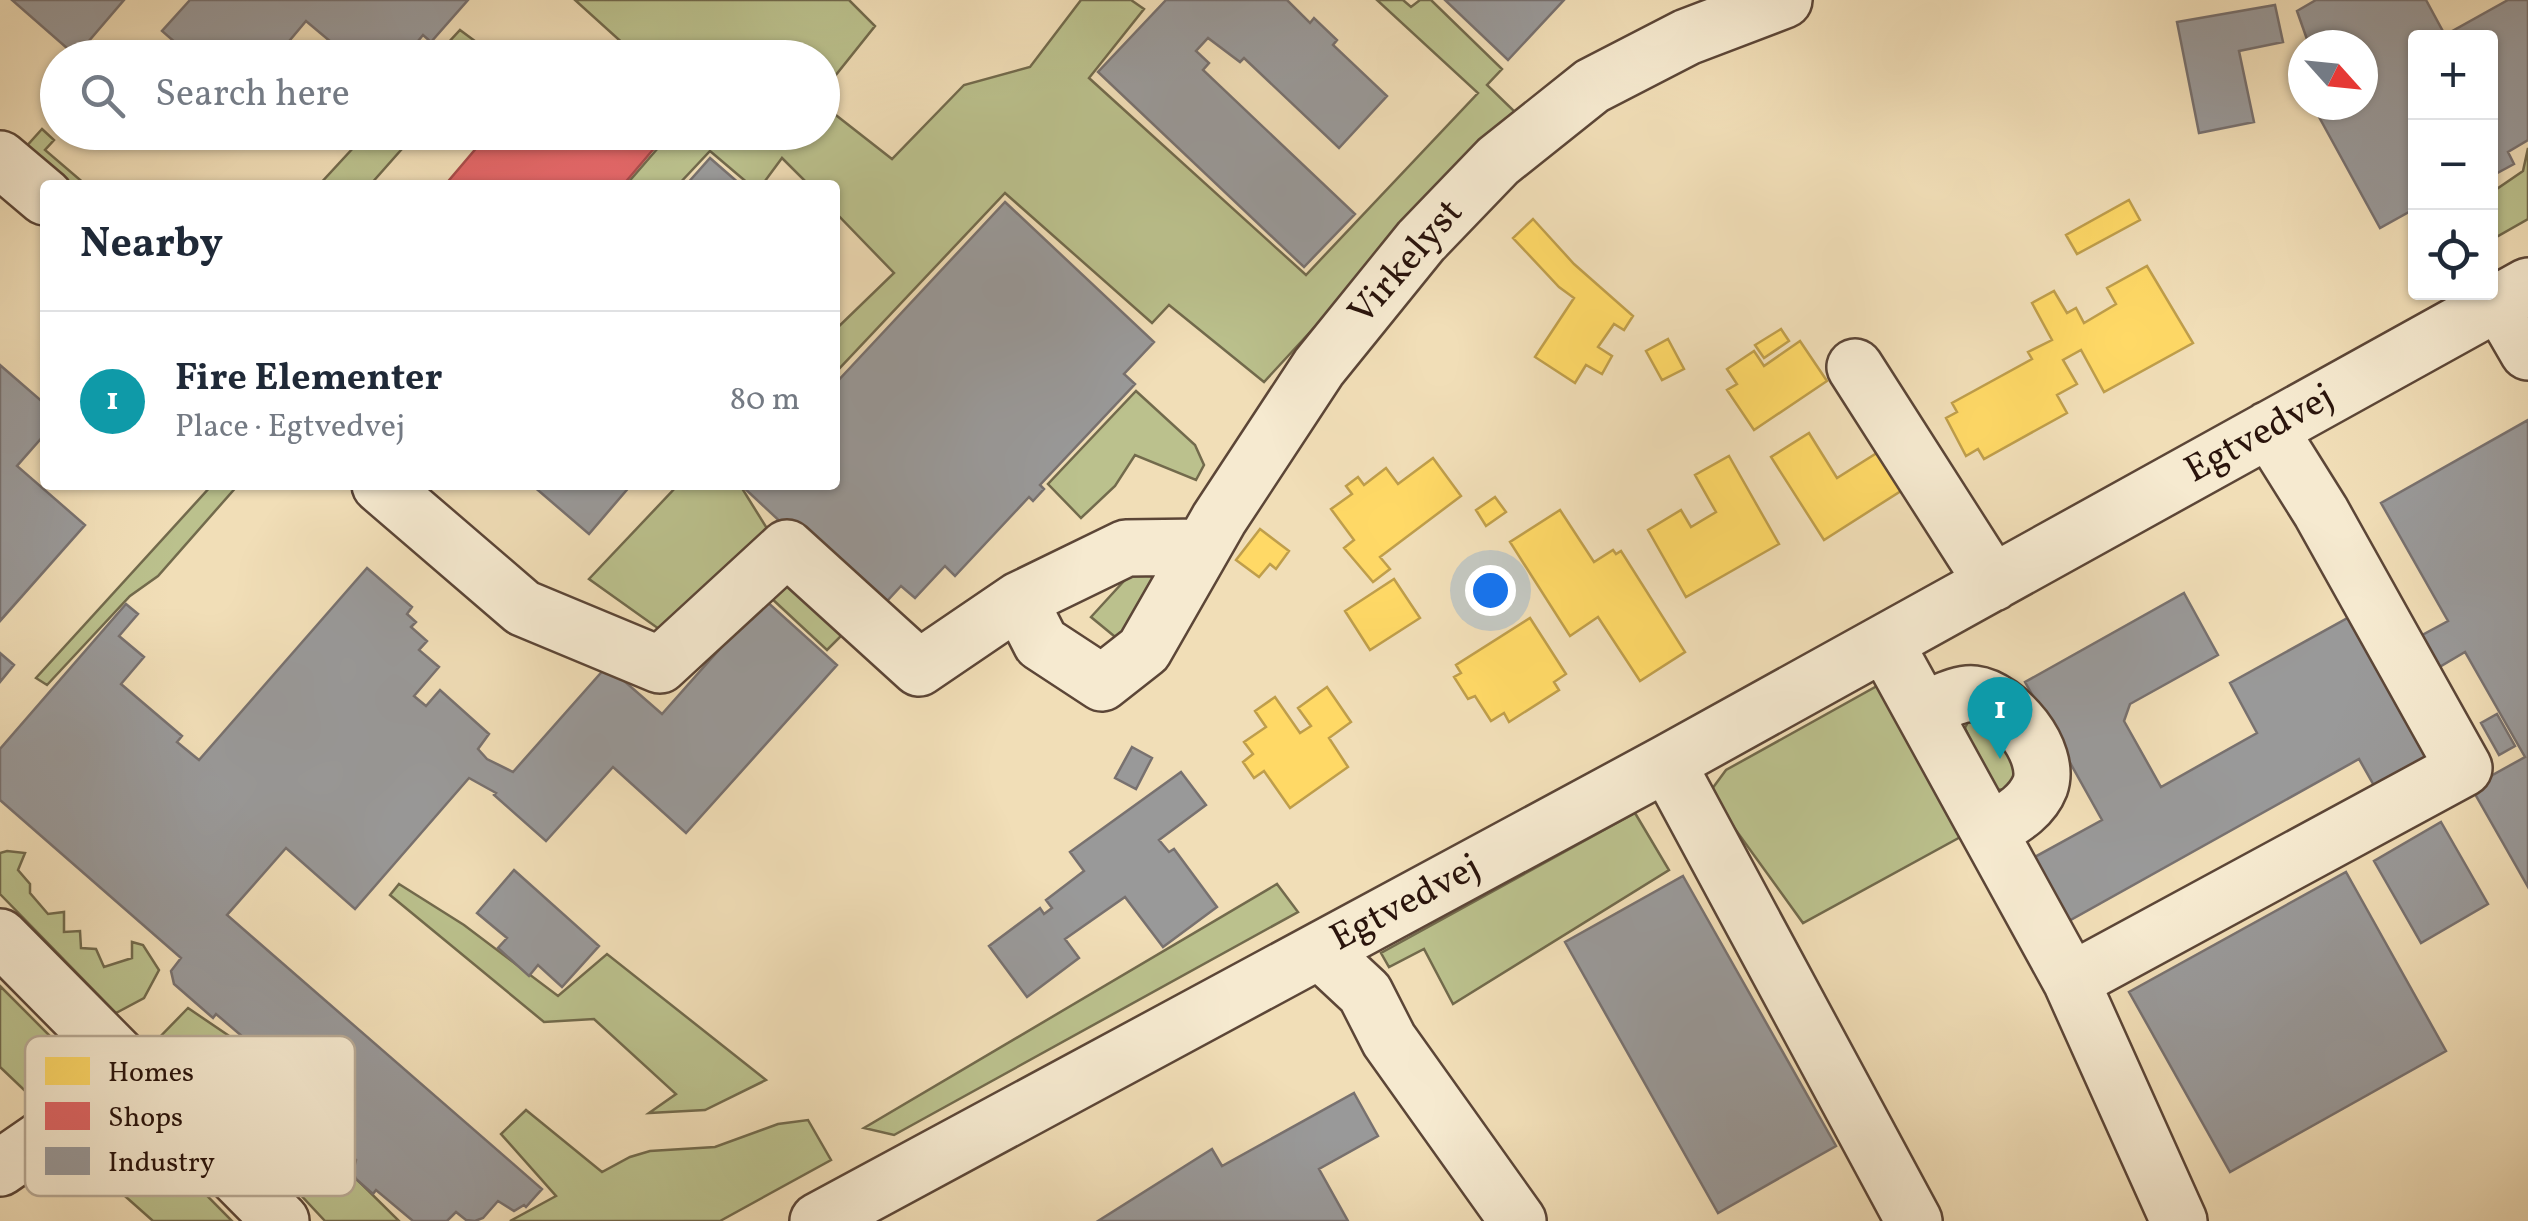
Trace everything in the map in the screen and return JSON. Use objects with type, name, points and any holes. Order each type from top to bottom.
[{"type":"street","name":"Virkelyst","points":[[1019,600],[1040,643],[1102,683],[1144,650],[1203,548],[1319,367],[1421,241],[1498,161],[1592,86],[1687,36],[1784,0]]},
{"type":"street","points":[[0,159],[40,194]]},
{"type":"street","points":[[2514,294],[2528,352]]},
{"type":"street","name":"Egtvedvej","points":[[818,1221],[1666,764],[2514,294]]},
{"type":"street","points":[[1855,367],[1992,583]]},
{"type":"street","points":[[2070,982],[2464,768],[2321,512],[2270,429]]},
{"type":"street","points":[[386,490],[523,608],[660,665],[786,548],[919,668],[1019,600],[1126,548],[1203,548]]},
{"type":"street","points":[[1885,643],[2070,982],[2179,1221]]},
{"type":"street","points":[[1922,710],[1969,692],[1995,700],[2019,721],[2037,754],[2042,783],[2026,808],[1989,832]]},
{"type":"street","points":[[1666,764],[1914,1221]]},
{"type":"street","points":[[0,937],[98,1036]]},
{"type":"street","points":[[1320,950],[1365,993],[1389,1040],[1518,1221]]},
{"type":"street","points":[[0,1168],[25,1151]]},
{"type":"street","points":[[256,1196],[281,1221]]},
{"type":"green space","points":[[575,0],[849,0],[875,26],[840,70],[840,40],[619,40]]},
{"type":"green space","points":[[1081,0],[1131,0],[1144,9],[1089,78],[1306,275],[1478,93],[1377,0],[1403,0],[1411,7],[1420,0],[1431,0],[1502,69],[1487,85],[1514,111],[1264,382],[1169,305],[1152,323],[1005,193],[840,368],[840,325],[894,273],[840,217],[840,180],[804,180],[782,158],[766,180],[744,180],[710,151],[683,180],[630,180],[656,150],[840,150],[840,118],[892,159],[964,85],[1030,67]]},
{"type":"green space","points":[[460,30],[474,40],[451,40]]},
{"type":"green space","points":[[40,131],[40,150],[80,180],[52,180],[24,149]]},
{"type":"green space","points":[[2528,148],[2528,219],[2498,236],[2498,188],[2523,171]]},
{"type":"green space","points":[[351,150],[401,150],[374,180],[324,180]]},
{"type":"green space","points":[[1136,391],[1195,445],[1204,465],[1196,480],[1135,455],[1115,486],[1081,518],[1048,484]]},
{"type":"green space","points":[[207,490],[234,490],[158,576],[130,596],[47,685],[36,678]]},
{"type":"green space","points":[[673,490],[743,490],[771,535],[659,629],[589,579]]},
{"type":"green space","points":[[1163,567],[1125,645],[1091,617],[1135,569]]},
{"type":"green space","points":[[783,577],[853,624],[827,650],[769,596]]},
{"type":"green space","points":[[1886,681],[1964,835],[1803,923],[1709,793],[1726,770]]},
{"type":"green space","points":[[1973,712],[2024,755],[2012,789],[1993,790],[1965,728]]},
{"type":"green space","points":[[1635,813],[1669,870],[1453,1004],[1424,949],[1389,967],[1381,953]]},
{"type":"green space","points":[[0,853],[25,853],[18,870],[30,884],[30,893],[48,914],[64,912],[64,932],[80,931],[81,948],[96,949],[104,967],[132,958],[132,942],[143,945],[159,970],[144,998],[116,1013],[0,894]]},
{"type":"green space","points":[[399,884],[464,925],[558,996],[607,954],[766,1080],[705,1110],[649,1113],[676,1094],[594,1019],[544,1022],[390,895]]},
{"type":"green space","points":[[1277,884],[1298,912],[894,1135],[864,1128]]},
{"type":"green space","points":[[0,986],[50,1036],[25,1036],[25,1091],[0,1067]]},
{"type":"green space","points":[[188,1008],[229,1036],[161,1036]]},
{"type":"green space","points":[[526,1110],[602,1172],[650,1151],[715,1147],[778,1124],[808,1120],[831,1160],[720,1221],[510,1221],[556,1196],[501,1134]]},
{"type":"green space","points":[[355,1177],[399,1221],[325,1221],[302,1196],[355,1196]]},
{"type":"green space","points":[[125,1196],[207,1196],[232,1221],[153,1221]]},
{"type":"building: Homes","points":[[2129,200],[2140,220],[2077,254],[2066,235]]},
{"type":"building: Homes","points":[[1533,219],[1574,264],[1633,316],[1624,330],[1614,324],[1598,347],[1612,356],[1602,374],[1586,365],[1575,383],[1535,357],[1574,298],[1513,238]]},
{"type":"building: Homes","points":[[2147,266],[2193,343],[2104,392],[2081,350],[2063,360],[2077,384],[2057,395],[2067,413],[1984,459],[1978,449],[1966,456],[1946,418],[1957,412],[1952,403],[2032,359],[2028,352],[2052,340],[2032,303],[2054,291],[2067,313],[2076,308],[2084,323],[2116,304],[2107,288]]},
{"type":"building: Homes","points":[[1781,329],[1789,341],[1764,358],[1755,345]]},
{"type":"building: Homes","points":[[1668,339],[1684,369],[1662,380],[1646,351]]},
{"type":"building: Homes","points":[[1800,341],[1827,381],[1754,430],[1727,390],[1737,384],[1727,369],[1754,351],[1764,366]]},
{"type":"building: Homes","points":[[1809,433],[1837,478],[1880,451],[1904,489],[1824,540],[1771,457]]},
{"type":"building: Homes","points":[[1729,456],[1779,544],[1686,597],[1648,530],[1681,510],[1691,527],[1716,512],[1695,475]]},
{"type":"building: Homes","points":[[1433,458],[1461,496],[1380,557],[1390,569],[1373,582],[1344,548],[1354,540],[1331,509],[1352,494],[1346,486],[1358,477],[1364,485],[1386,468],[1398,484]]},
{"type":"building: Homes","points":[[1495,497],[1506,512],[1486,526],[1476,510]]},
{"type":"building: Homes","points":[[1560,510],[1594,562],[1613,550],[1616,554],[1621,551],[1685,652],[1640,681],[1598,617],[1570,636],[1510,542]]},
{"type":"building: Homes","points":[[1260,529],[1289,551],[1276,569],[1270,564],[1259,577],[1236,560]]},
{"type":"building: Homes","points":[[1394,579],[1420,618],[1370,650],[1345,611]]},
{"type":"building: Homes","points":[[1530,618],[1566,674],[1554,682],[1559,690],[1509,722],[1504,713],[1491,721],[1475,696],[1468,699],[1454,677],[1461,673],[1456,665]]},
{"type":"building: Homes","points":[[1327,687],[1351,722],[1329,738],[1348,767],[1290,808],[1264,771],[1254,778],[1243,762],[1253,754],[1244,742],[1266,727],[1255,711],[1275,697],[1300,733],[1311,726],[1298,708]]},
{"type":"building: Shops","points":[[475,150],[653,150],[627,180],[449,180]]},
{"type":"building: Industry","points":[[12,0],[124,0],[90,40],[58,40]]},
{"type":"building: Industry","points":[[190,0],[468,0],[433,40],[423,35],[419,40],[329,40],[306,21],[290,40],[172,40],[162,31]]},
{"type":"building: Industry","points":[[1166,0],[1287,0],[1310,23],[1314,18],[1337,40],[1333,45],[1387,96],[1339,148],[1244,58],[1240,62],[1208,38],[1196,51],[1209,63],[1203,70],[1355,214],[1304,267],[1098,72]]},
{"type":"building: Industry","points":[[1445,0],[1564,0],[1508,60]]},
{"type":"building: Industry","points":[[2316,0],[2426,0],[2442,30],[2408,30],[2408,212],[2380,228],[2321,120],[2378,120],[2378,30],[2304,30],[2297,11]]},
{"type":"building: Industry","points":[[2508,0],[2528,0],[2528,140],[2508,152],[2514,164],[2498,173],[2498,30],[2454,30]]},
{"type":"building: Industry","points":[[2275,5],[2283,42],[2239,51],[2254,122],[2199,133],[2177,22]]},
{"type":"building: Industry","points":[[710,158],[735,180],[690,180]]},
{"type":"building: Industry","points":[[1005,202],[1154,342],[1124,374],[1135,384],[1040,485],[1044,489],[1033,501],[1029,497],[955,576],[945,566],[915,598],[901,586],[877,612],[746,490],[840,490],[840,379]]},
{"type":"building: Industry","points":[[0,365],[40,400],[40,440],[17,466],[40,490],[85,525],[0,621]]},
{"type":"building: Industry","points":[[2528,420],[2528,887],[2471,787],[2525,757],[2465,652],[2431,672],[2413,640],[2448,621],[2381,503]]},
{"type":"building: Industry","points":[[538,490],[627,490],[589,534]]},
{"type":"building: Industry","points":[[367,568],[412,607],[407,614],[416,622],[411,627],[427,641],[419,650],[439,667],[414,696],[426,706],[440,690],[489,734],[478,749],[487,759],[513,772],[607,666],[662,714],[764,599],[837,665],[686,833],[613,767],[546,841],[496,793],[469,778],[355,909],[286,848],[227,915],[542,1189],[526,1207],[514,1211],[498,1201],[475,1221],[456,1212],[447,1221],[413,1221],[376,1190],[373,1194],[356,1179],[355,1036],[242,1036],[216,1014],[213,1018],[174,984],[171,971],[181,958],[0,800],[0,749],[126,604],[138,614],[119,636],[144,657],[121,684],[182,736],[177,742],[199,760]]},
{"type":"building: Industry","points":[[2184,593],[2218,655],[2130,704],[2124,721],[2161,787],[2257,733],[2230,683],[2353,615],[2433,757],[2376,789],[2359,759],[2058,927],[2022,864],[2102,820],[2025,682]]},
{"type":"building: Industry","points":[[0,653],[14,665],[0,682]]},
{"type":"building: Industry","points":[[2497,714],[2515,746],[2499,755],[2481,723]]},
{"type":"building: Industry","points":[[1132,747],[1152,758],[1136,789],[1115,778]]},
{"type":"building: Industry","points":[[1181,772],[1206,805],[1159,840],[1169,852],[1174,849],[1217,907],[1163,947],[1125,897],[1065,939],[1079,958],[1027,997],[989,946],[1040,908],[1044,914],[1052,908],[1046,900],[1084,871],[1070,852]]},
{"type":"building: Industry","points":[[2441,822],[2488,904],[2421,943],[2374,861]]},
{"type":"building: Industry","points":[[514,870],[599,946],[562,987],[538,965],[529,976],[498,948],[507,938],[477,913]]},
{"type":"building: Industry","points":[[2346,872],[2446,1051],[2230,1172],[2129,992]]},
{"type":"building: Industry","points":[[1683,876],[1836,1146],[1718,1213],[1565,942]]},
{"type":"building: Industry","points":[[1354,1093],[1378,1136],[1319,1169],[1348,1221],[1098,1221],[1212,1149],[1222,1166]]},
{"type":"place","name":"Fire Elementer","points":[[2000,759]]}]
